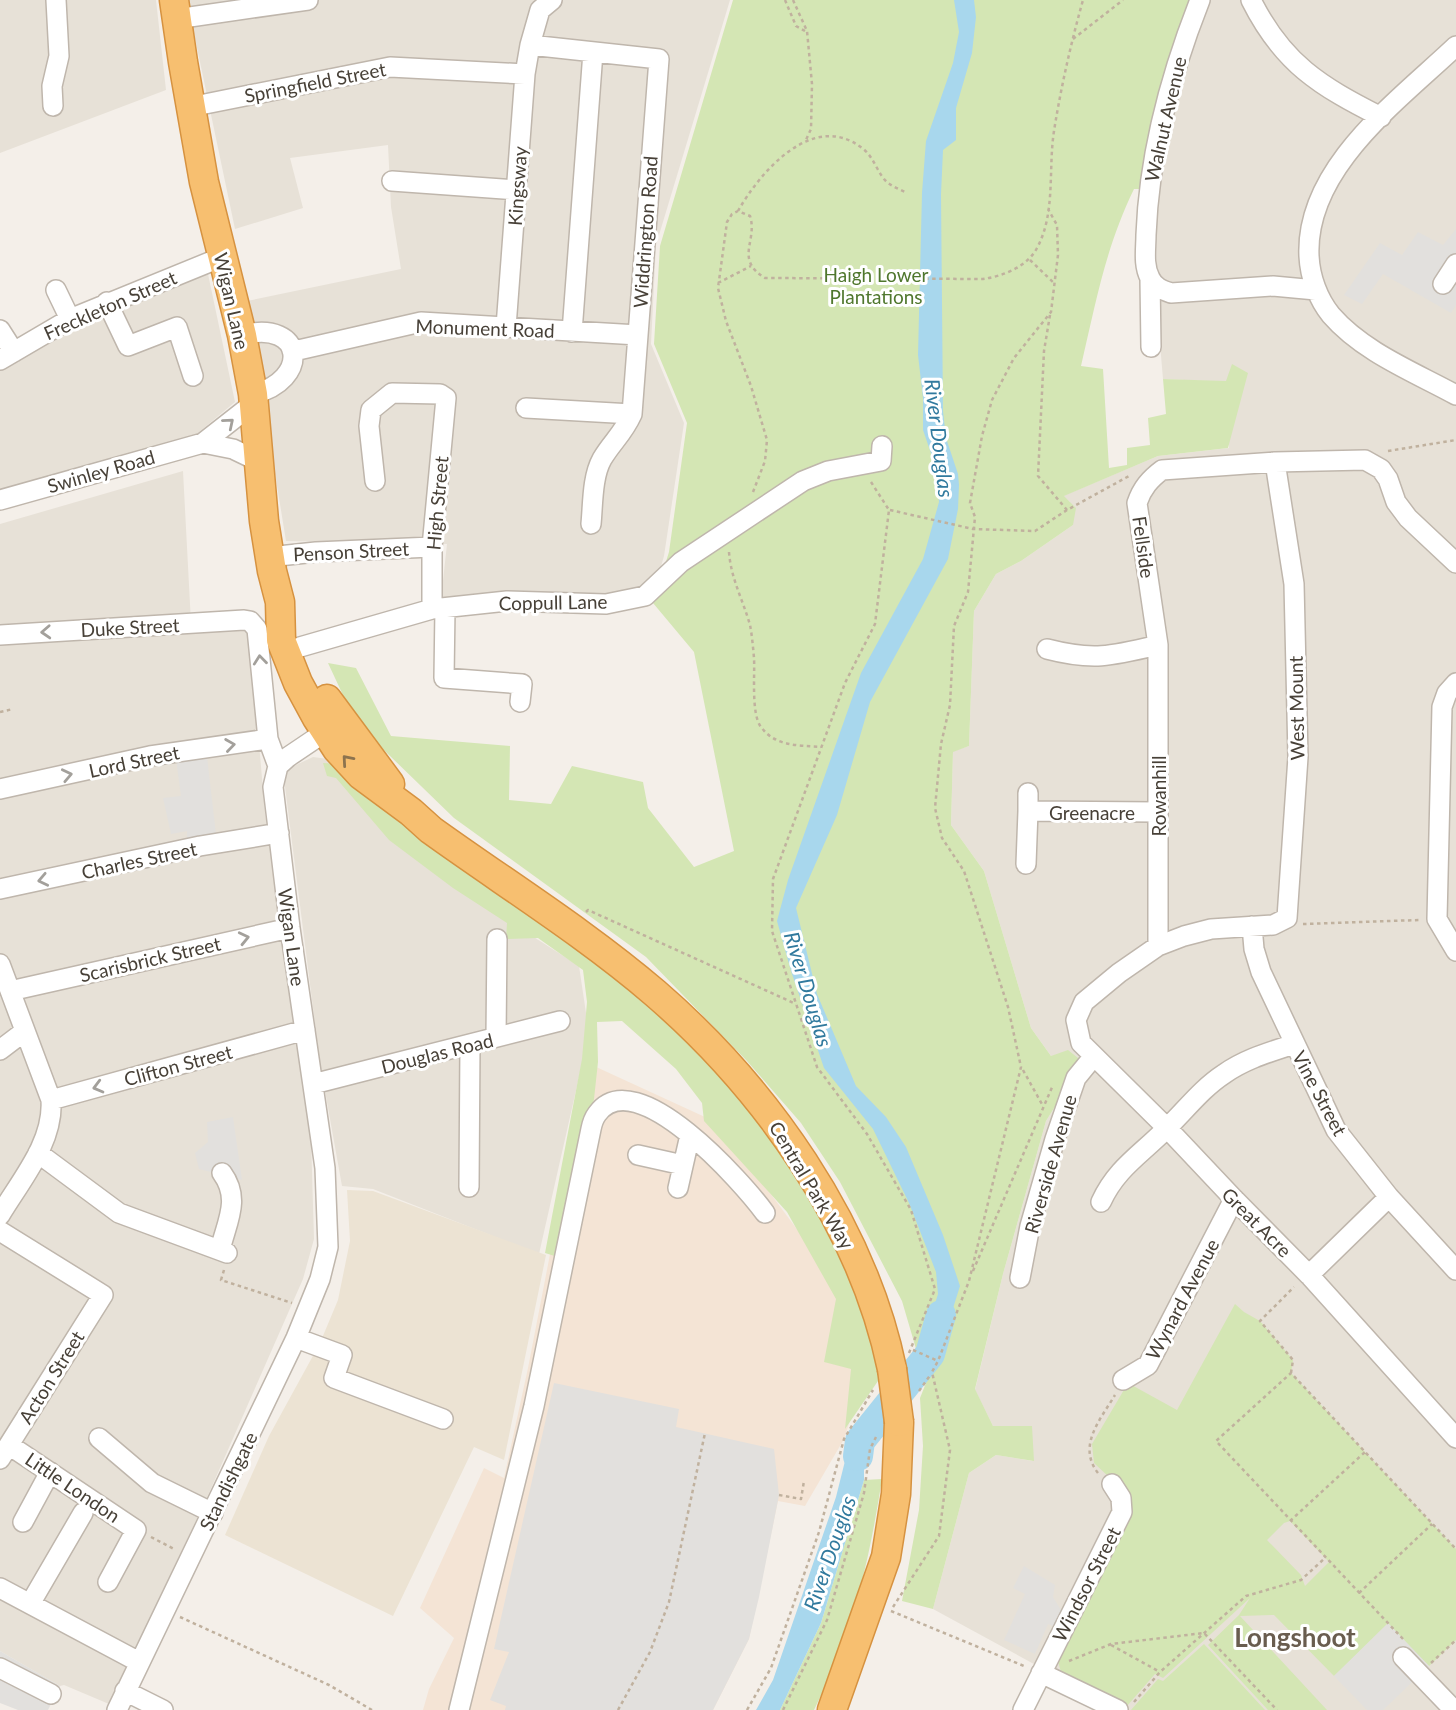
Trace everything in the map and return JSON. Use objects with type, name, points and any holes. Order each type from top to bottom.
[{"type":"highway","name":"Wigan Lane","points":[[175,10],[204,182],[242,335],[253,398],[269,557],[280,603],[281,640],[298,683],[333,726]]},
{"type":"highway","name":"Wigan Lane","points":[[280,603],[294,627],[300,647]]},
{"type":"highway","name":"Central Park Way","points":[[300,647],[333,726],[411,812],[431,830],[571,927],[655,993],[711,1045],[773,1119],[833,1213],[862,1270],[878,1314],[891,1371],[891,1426],[896,1494],[886,1557],[832,1710]]},
{"type":"street","points":[[53,106],[52,86],[59,56],[56,0]]},
{"type":"street","points":[[175,10],[308,0]]},
{"type":"street","name":"Kingsway","points":[[506,327],[530,45],[540,10],[552,0]]},
{"type":"street","name":"Walnut Avenue","points":[[1151,347],[1150,279],[1146,263],[1148,191],[1162,115],[1182,45],[1200,0]]},
{"type":"street","points":[[1251,0],[1277,43],[1296,65],[1322,85],[1381,117]]},
{"type":"street","name":"Widdrington Road","points":[[530,45],[659,59],[632,414],[625,431],[603,457],[597,469],[587,512]]},
{"type":"street","points":[[1456,46],[1348,150],[1329,178],[1313,215],[1308,236],[1310,266],[1316,290],[1330,314],[1366,345],[1456,395]]},
{"type":"street","points":[[572,332],[593,52]]},
{"type":"street","name":"Springfield Street","points":[[190,107],[390,66],[526,74]]},
{"type":"street","points":[[392,181],[516,190]]},
{"type":"street","name":"Freckleton Street","points":[[7,356],[70,319],[222,257]]},
{"type":"street","points":[[1443,284],[1456,264]]},
{"type":"street","points":[[1150,279],[1160,289],[1171,293],[1273,286],[1316,290]]},
{"type":"street","points":[[56,290],[70,319]]},
{"type":"street","points":[[107,302],[128,346],[177,327],[193,376]]},
{"type":"street","name":"Monument Road","points":[[294,351],[421,322],[638,335]]},
{"type":"street","points":[[0,330],[7,356]]},
{"type":"street","points":[[242,335],[261,331],[274,332],[291,345],[294,351],[289,372],[253,398]]},
{"type":"street","name":"High Street","points":[[375,481],[369,426],[371,410],[392,393],[440,394],[446,398],[432,547],[444,678],[522,684],[520,702]]},
{"type":"street","name":"Swinley Road","points":[[0,500],[203,443],[253,398]]},
{"type":"street","points":[[526,408],[632,414]]},
{"type":"street","name":"Swinley Road","points":[[203,443],[233,449],[260,462]]},
{"type":"street","name":"Fellside","points":[[1158,645],[1137,503],[1140,492],[1149,480],[1163,470],[1348,458],[1371,463]]},
{"type":"street","name":"Coppull Lane","points":[[300,647],[438,608],[508,601],[606,604],[645,596],[681,562],[803,481],[828,471],[885,460]]},
{"type":"street","name":"West Mount","points":[[1275,462],[1294,584],[1298,757],[1287,918]]},
{"type":"street","points":[[1371,463],[1381,469],[1396,502],[1408,518],[1456,563]]},
{"type":"street","name":"Penson Street","points":[[269,557],[316,552],[432,547]]},
{"type":"street","name":"Duke Street","points":[[0,635],[244,620],[250,621],[257,629]]},
{"type":"street","name":"Wigan Lane","points":[[257,629],[268,739],[278,766],[274,787],[290,928],[325,1168],[328,1247]]},
{"type":"street","points":[[1047,649],[1074,656],[1112,657],[1158,645]]},
{"type":"street","name":"Rowanhill","points":[[1158,645],[1158,946]]},
{"type":"street","points":[[1456,683],[1447,693],[1442,707],[1437,919],[1456,951]]},
{"type":"street","points":[[278,766],[333,726]]},
{"type":"street","name":"Lord Street","points":[[0,789],[150,756],[268,739]]},
{"type":"street","name":"Greenacre","points":[[1026,864],[1028,802],[1157,812]]},
{"type":"street","name":"Charles Street","points":[[0,889],[200,846],[279,833]]},
{"type":"street","points":[[1158,946],[1211,929],[1273,925],[1287,918]]},
{"type":"street","name":"Vine Street","points":[[1252,926],[1254,949],[1261,972],[1336,1130],[1389,1197],[1456,1270]]},
{"type":"street","name":"Scarisbrick Street","points":[[10,991],[290,928]]},
{"type":"street","points":[[496,1037],[497,939]]},
{"type":"street","name":"Great Acre","points":[[1158,946],[1084,1002],[1076,1020],[1081,1044],[1167,1128],[1309,1275],[1456,1438]]},
{"type":"street","points":[[0,964],[51,1100],[50,1121],[38,1153],[0,1214]]},
{"type":"street","name":"Douglas Road","points":[[313,1084],[560,1021]]},
{"type":"street","name":"Clifton Street","points":[[51,1100],[305,1030]]},
{"type":"street","points":[[0,1051],[25,1031]]},
{"type":"street","points":[[469,1186],[470,1044]]},
{"type":"street","points":[[1101,1202],[1116,1175],[1167,1128],[1193,1099],[1224,1073],[1260,1055],[1294,1044]]},
{"type":"street","name":"Riverside Avenue","points":[[1020,1278],[1030,1226],[1055,1139],[1076,1078],[1094,1056]]},
{"type":"street","points":[[459,1710],[534,1406],[590,1129],[597,1114],[605,1107],[625,1101],[660,1112],[690,1135],[744,1185],[765,1213]]},
{"type":"street","points":[[678,1188],[690,1135]]},
{"type":"street","points":[[38,1153],[119,1213],[223,1251],[233,1198],[230,1185],[222,1173]]},
{"type":"street","points":[[638,1156],[683,1165]]},
{"type":"street","points":[[1309,1275],[1389,1197]]},
{"type":"street","name":"Wynard Avenue","points":[[1123,1380],[1148,1365],[1234,1199]]},
{"type":"street","name":"Acton Street","points":[[0,1231],[103,1295],[5,1452]]},
{"type":"street","name":"Standishgate","points":[[117,1710],[296,1338],[309,1309],[328,1247]]},
{"type":"street","points":[[296,1338],[342,1355],[334,1378],[443,1419]]},
{"type":"street","points":[[99,1438],[152,1483],[213,1513]]},
{"type":"street","name":"Little London","points":[[5,1452],[50,1472],[136,1530]]},
{"type":"street","points":[[23,1522],[50,1472]]},
{"type":"street","name":"Windsor Street","points":[[1023,1710],[1122,1512],[1121,1498],[1112,1484]]},
{"type":"street","points":[[30,1604],[83,1513]]},
{"type":"street","points":[[108,1582],[136,1530]]},
{"type":"street","points":[[0,1588],[139,1662]]},
{"type":"street","points":[[1403,1648],[1454,1710]]},
{"type":"street","points":[[0,1668],[51,1694]]},
{"type":"street","points":[[1041,1673],[1118,1710]]},
{"type":"street","points":[[125,1691],[163,1710]]},
{"type":"path","points":[[785,0],[796,26],[807,31]]},
{"type":"path","points":[[793,0],[807,31],[813,114],[811,129],[805,142]]},
{"type":"path","points":[[738,211],[750,216],[753,224],[748,249],[751,266],[765,278],[983,279],[999,277],[1029,259],[1045,229],[1054,132],[1072,40],[1083,0]]},
{"type":"path","points":[[1072,40],[1123,0]]},
{"type":"path","points":[[761,474],[767,440],[751,386],[726,321],[718,283],[727,222],[732,214],[738,211],[751,188],[768,168],[786,152],[805,142],[838,137],[857,144],[872,158],[883,178],[907,193]]},
{"type":"path","points":[[1048,209],[1057,225],[1055,284],[1045,351],[1038,476],[1067,510]]},
{"type":"path","points":[[1029,259],[1055,284]]},
{"type":"path","points":[[718,283],[751,266]]},
{"type":"path","points":[[1043,1107],[1021,1067],[1008,1007],[964,871],[942,838],[935,808],[941,744],[950,705],[954,626],[968,592],[975,517],[970,503],[982,436],[992,400],[1014,358],[1051,312]]},
{"type":"path","points":[[1371,463],[1386,451],[1456,440]]},
{"type":"path","points":[[858,466],[889,510],[973,529],[1035,531],[1128,477]]},
{"type":"path","points":[[747,1710],[771,1668],[819,1532],[844,1438],[869,1394],[912,1350],[935,1289],[911,1210],[867,1134],[817,1067],[772,932],[772,879],[845,683],[875,624],[889,510]]},
{"type":"path","points":[[729,531],[730,570],[750,625],[755,706],[759,725],[771,737],[785,744],[821,747]]},
{"type":"path","points":[[0,712],[13,709]]},
{"type":"path","points":[[571,927],[588,910],[796,1004]]},
{"type":"path","points":[[1287,918],[1300,924],[1437,919]]},
{"type":"path","points":[[969,1281],[1021,1067]]},
{"type":"path","points":[[918,1392],[932,1372],[1055,1081]]},
{"type":"path","points":[[223,1251],[221,1280],[309,1309]]},
{"type":"path","points":[[1309,1275],[1293,1287],[1260,1321],[1293,1360],[1291,1373],[1216,1441],[1359,1593],[1403,1648]]},
{"type":"path","points":[[912,1350],[937,1360]]},
{"type":"path","points":[[932,1372],[950,1450],[939,1536],[891,1611],[1041,1673],[1111,1644],[1204,1633]]},
{"type":"path","points":[[1291,1373],[1456,1549]]},
{"type":"path","points":[[1112,1484],[1089,1462],[1089,1445],[1097,1424],[1123,1380]]},
{"type":"path","points":[[783,1710],[827,1620],[864,1493],[874,1438],[891,1426]]},
{"type":"path","points":[[618,1710],[650,1652],[669,1602],[705,1433]]},
{"type":"path","points":[[1290,1521],[1365,1452]]},
{"type":"path","points":[[779,1495],[801,1499],[804,1481]]},
{"type":"path","points":[[1359,1593],[1432,1524]]},
{"type":"path","points":[[136,1530],[190,1557]]},
{"type":"path","points":[[1127,1710],[1160,1672],[1246,1596],[1301,1580],[1325,1558]]},
{"type":"path","points":[[166,1611],[328,1685],[372,1710]]},
{"type":"path","points":[[1204,1633],[1277,1710]]},
{"type":"path","points":[[1429,1665],[1456,1640]]},
{"type":"path","points":[[1111,1644],[1160,1672]]},
{"type":"shaded area","points":[[0,0],[156,0],[166,90],[0,153]]},
{"type":"shaded area","points":[[187,0],[730,0],[656,245],[651,344],[684,423],[664,556],[651,601],[441,599],[447,544],[286,541],[247,301],[401,269],[391,207],[388,145],[290,158],[303,208],[235,229]]},
{"type":"shaded area","points":[[1206,0],[1456,0],[1456,1710],[1118,1710],[1120,1706],[1032,1663],[933,1609],[969,1473],[996,1455],[1033,1461],[993,1426],[975,1390],[1003,1274],[1046,1121],[1079,1068],[1051,1056],[1031,1028],[984,871],[951,825],[953,751],[969,746],[974,611],[996,574],[1021,561],[1073,525],[1070,502],[1063,496],[1158,456],[1229,448],[1227,382],[1163,379],[1156,297],[1159,154]]},
{"type":"shaded area","points":[[1456,229],[1456,305],[1451,313],[1383,274],[1362,304],[1344,295],[1380,243],[1402,255],[1418,232],[1443,245]]},
{"type":"shaded area","points":[[208,274],[235,402],[193,437],[0,491],[0,321],[24,356],[154,291]]},
{"type":"shaded area","points":[[183,471],[191,623],[249,627],[265,813],[310,1104],[314,1239],[303,1279],[209,1493],[109,1704],[64,1685],[60,1686],[0,1651],[0,524]]},
{"type":"shaded area","points":[[206,748],[217,843],[187,849],[187,831],[171,834],[163,798],[181,796],[175,752]]},
{"type":"shaded area","points":[[313,757],[328,759],[456,887],[579,966],[589,1033],[539,1254],[373,1189],[342,1186],[320,1063],[283,771]]},
{"type":"shaded area","points":[[594,1066],[718,1123],[822,1263],[854,1338],[851,1417],[844,1439],[805,1506],[778,1501],[749,1639],[713,1710],[423,1710],[429,1689],[454,1638],[420,1608],[484,1468],[504,1478],[557,1218]]},
{"type":"shaded area","points":[[233,1117],[242,1180],[199,1169],[195,1153],[208,1142],[207,1122]]},
{"type":"shaded area","points":[[347,1190],[373,1191],[546,1255],[504,1460],[474,1447],[393,1616],[225,1535],[269,1436],[320,1343],[338,1300],[350,1241]]},
{"type":"shaded area","points":[[554,1383],[679,1409],[676,1427],[774,1449],[779,1495],[759,1597],[749,1639],[713,1710],[505,1710],[506,1706],[490,1700],[509,1652],[494,1649]]},
{"type":"shaded area","points":[[1024,1566],[1055,1585],[1053,1597],[1064,1615],[1062,1630],[1048,1624],[1035,1654],[1004,1640],[1025,1594],[1013,1588]]},
{"type":"shaded area","points":[[1388,1623],[1429,1666],[1383,1710],[1367,1710],[1334,1676]]},
{"type":"shaded area","points":[[0,1651],[60,1686],[48,1710],[18,1710],[0,1703]]},
{"type":"green space","name":"Haigh Lower Plantations","points":[[733,0],[1195,0],[1143,189],[1134,189],[1108,254],[1081,366],[1103,369],[1109,468],[1127,465],[1127,448],[1150,445],[1148,418],[1166,414],[1163,379],[1226,381],[1232,364],[1248,373],[1228,448],[1158,456],[1064,496],[1076,508],[1073,525],[1021,561],[996,574],[974,611],[969,746],[953,752],[951,825],[984,871],[1031,1028],[1051,1056],[1068,1050],[1078,1058],[1079,1068],[1046,1121],[1003,1274],[975,1389],[993,1426],[1032,1426],[1034,1461],[996,1455],[969,1473],[933,1609],[902,1601],[919,1510],[923,1446],[920,1398],[926,1383],[902,1301],[840,1182],[801,1123],[747,1061],[646,957],[454,818],[356,723],[328,663],[356,668],[391,736],[510,746],[509,800],[551,804],[572,766],[643,782],[648,808],[694,867],[734,851],[694,652],[653,603],[669,552],[687,423],[654,344],[660,246]]},
{"type":"green space","points":[[323,763],[341,764],[603,961],[708,1059],[788,1156],[851,1269],[879,1362],[878,1381],[845,1429],[851,1369],[824,1362],[836,1299],[787,1212],[704,1121],[702,1103],[676,1069],[622,1021],[597,1022],[598,1062],[594,1099],[558,1257],[545,1253],[582,1059],[587,1002],[583,970],[538,938],[506,939],[507,923],[453,888],[389,840],[336,778],[327,776]]},
{"type":"green space","points":[[1235,1304],[1260,1321],[1293,1360],[1291,1373],[1456,1549],[1456,1640],[1429,1666],[1388,1624],[1334,1676],[1274,1615],[1240,1616],[1327,1710],[1268,1710],[1208,1645],[1239,1615],[1250,1598],[1163,1678],[1155,1674],[1127,1706],[1061,1672],[1057,1658],[1074,1632],[1078,1616],[1132,1511],[1126,1493],[1094,1463],[1092,1444],[1128,1383],[1177,1410]],"holes":[[[1290,1521],[1329,1562],[1305,1586],[1301,1575],[1267,1540],[1284,1523]]]},
{"type":"green space","points":[[882,1479],[861,1584],[849,1626],[829,1678],[814,1710],[780,1710],[821,1623],[864,1480]]},
{"type":"green space","points":[[1204,1644],[1265,1710],[1131,1710],[1158,1679],[1163,1681]]},
{"type":"water","name":"River Douglas","points":[[954,0],[974,0],[976,17],[972,53],[956,108],[956,140],[943,150],[941,194],[943,411],[946,438],[958,474],[958,509],[948,559],[870,702],[837,815],[796,908],[817,994],[856,1086],[886,1117],[906,1147],[943,1235],[960,1286],[938,1356],[921,1348],[938,1294],[936,1272],[909,1203],[873,1129],[824,1068],[777,921],[788,880],[861,673],[923,559],[939,502],[936,468],[923,430],[923,398],[918,355],[922,193],[926,141],[953,63],[959,32]]},
{"type":"water","points":[[874,1402],[876,1428],[864,1450],[864,1480],[821,1623],[780,1710],[756,1710],[773,1680],[836,1497],[846,1457],[855,1434]]},
{"type":"waterway","name":"River Douglas","points":[[858,1456],[860,1441],[930,1354],[941,1315]]},
{"type":"district","name":"Longshoot","points":[[1295,1637]]}]
